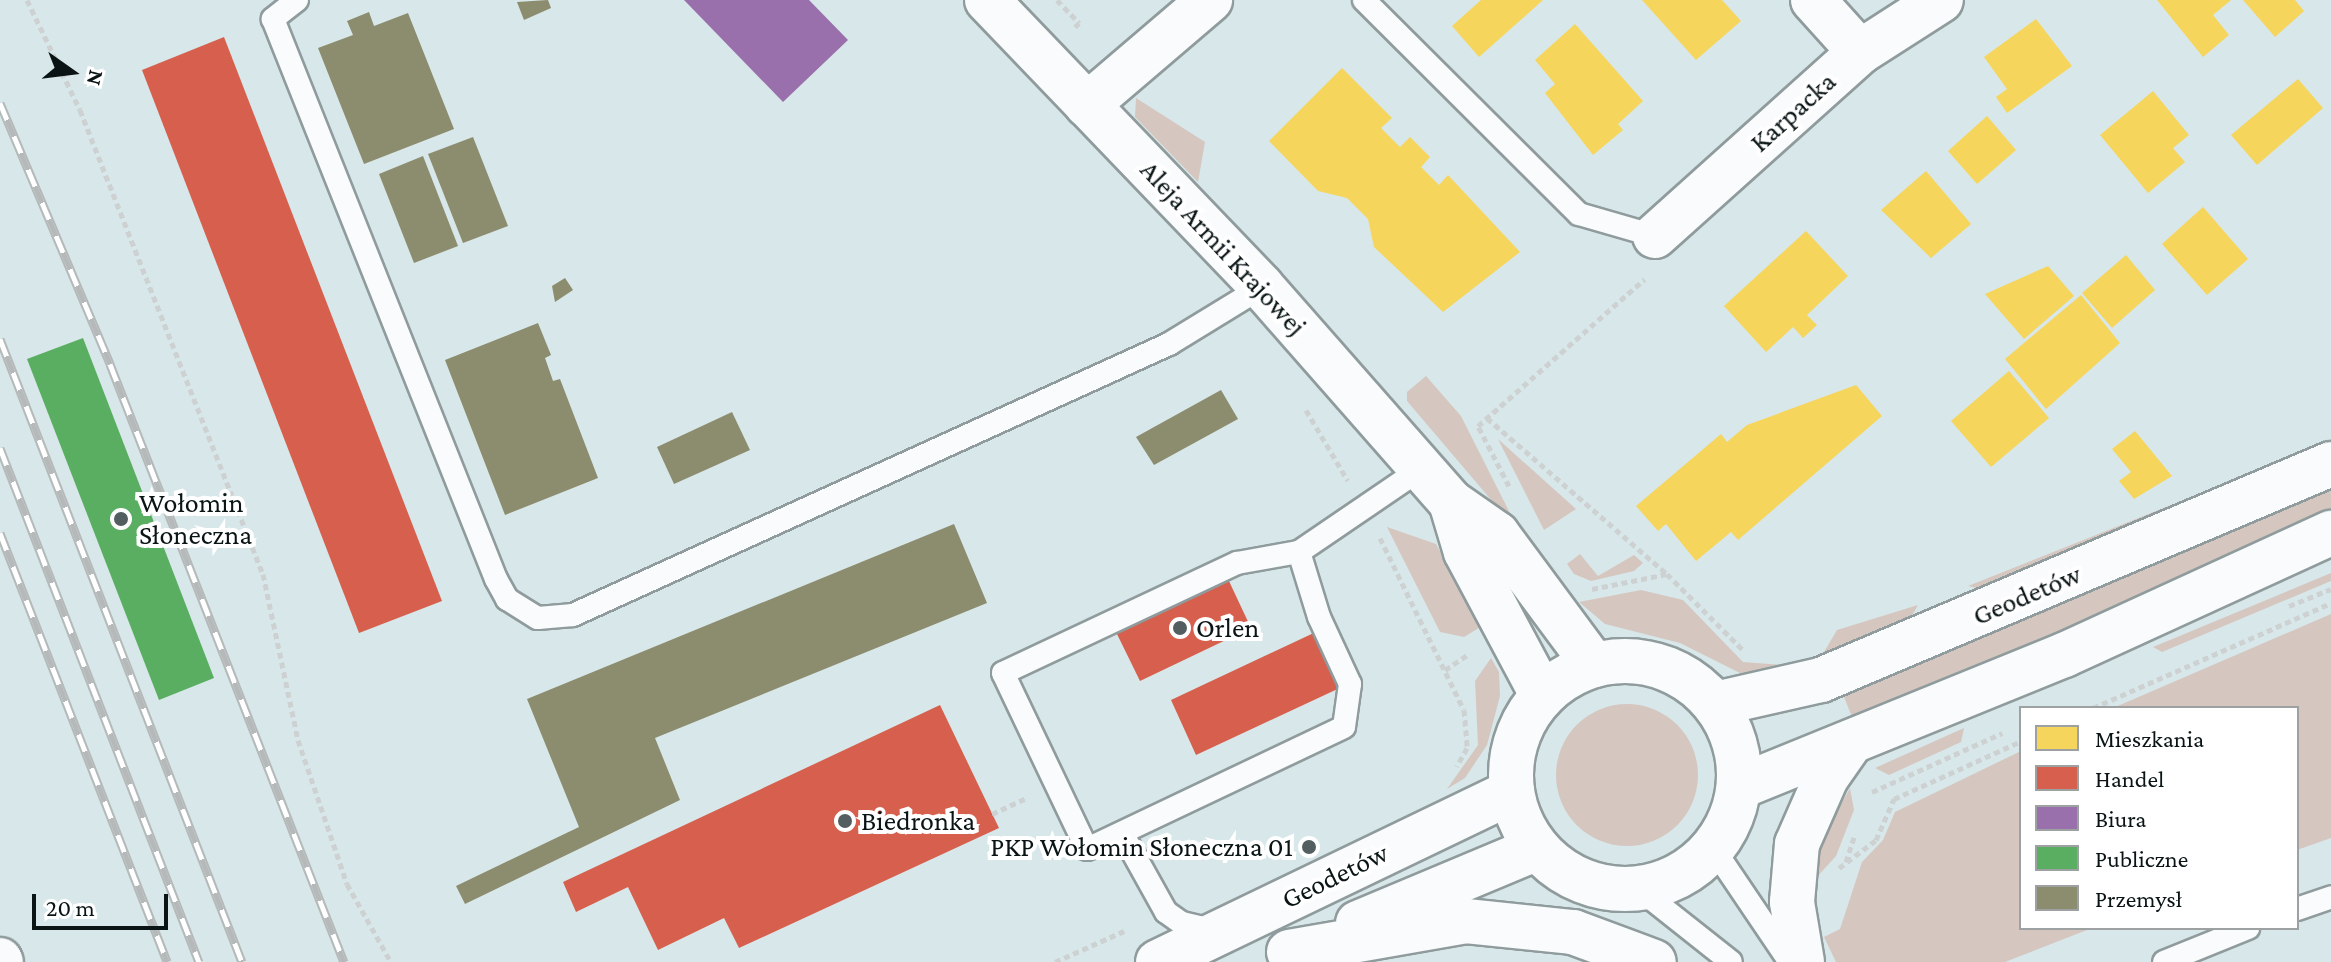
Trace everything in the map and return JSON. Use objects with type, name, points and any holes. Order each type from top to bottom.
[{"type":"main road","name":"Aleja Armii Krajowej","points":[[987,0],[1262,287],[1451,502],[1497,534],[1594,665]]},
{"type":"main road","points":[[1087,105],[1210,0]]},
{"type":"main road","points":[[1813,0],[1860,52]]},
{"type":"main road","name":"Karpacka","points":[[1655,236],[1860,52],[1941,0]]},
{"type":"main road","name":"Geodetów","points":[[1715,704],[1821,680],[2331,464]]},
{"type":"main road","name":"Aleja Armii Krajowej","points":[[1451,502],[1466,552],[1543,696]]},
{"type":"main road","points":[[1739,787],[1849,745],[2064,655],[2331,533]]},
{"type":"main road","points":[[1632,661],[1670,670],[1715,704],[1735,743],[1739,787],[1726,830],[1713,848],[1680,876],[1639,889],[1583,882],[1537,848],[1512,792],[1520,730],[1543,696],[1594,665],[1632,661]]},
{"type":"main road","points":[[1802,962],[1792,902],[1801,834],[1826,778],[1849,745]]},
{"type":"main road","name":"Geodetów","points":[[1158,962],[1512,792]]},
{"type":"main road","name":"Geodetów","points":[[1275,957],[1537,848]]},
{"type":"main road","points":[[1275,957],[1466,921],[1573,932],[1654,962]]},
{"type":"lane","points":[[297,0],[273,19],[496,579],[507,599],[538,618],[573,615],[1169,344],[1262,287]]},
{"type":"lane","points":[[1364,0],[1579,214],[1655,236]]},
{"type":"lane","points":[[1299,552],[1319,617],[1350,684],[1344,727],[1087,849],[1003,673],[1237,563],[1299,552],[1366,511],[1422,468]]},
{"type":"lane","points":[[1122,833],[1166,912],[1182,923],[1221,932]]},
{"type":"lane","points":[[1713,848],[1790,962]]},
{"type":"lane","points":[[1639,889],[1731,962]]},
{"type":"lane","points":[[2299,908],[2331,897]]},
{"type":"lane","points":[[2164,962],[2243,930]]},
{"type":"path","points":[[27,0],[80,110],[263,574],[298,740],[347,884],[391,962]]},
{"type":"path","points":[[1057,0],[1079,23]]},
{"type":"path","points":[[1301,402],[1366,511],[1445,670],[1464,710],[1467,748]]},
{"type":"path","points":[[1487,418],[1667,574],[1756,657]]},
{"type":"path","points":[[1546,602],[1568,586],[1574,593],[1667,574]]},
{"type":"path","points":[[2099,706],[2331,603]]},
{"type":"path","points":[[1445,670],[1506,629]]},
{"type":"path","points":[[2090,693],[2094,706]]},
{"type":"path","points":[[1865,807],[1870,793],[2007,731]]},
{"type":"path","points":[[1792,902],[1876,840],[1894,799],[2019,742]]},
{"type":"path","points":[[1841,879],[1859,820]]},
{"type":"shaded area","points":[[1136,98],[1205,142],[1198,182],[1135,117]]},
{"type":"shaded area","points":[[1426,376],[1461,416],[1521,535],[1407,401],[1407,392]]},
{"type":"shaded area","points":[[1498,439],[1576,509],[1544,530]]},
{"type":"shaded area","points":[[2331,485],[2331,518],[1852,717],[1842,692]]},
{"type":"shaded area","points":[[2188,502],[1991,591],[1968,586],[2171,505]]},
{"type":"shaded area","points":[[1387,527],[1436,544],[1482,626],[1464,637],[1440,632]]},
{"type":"shaded area","points":[[1580,554],[1598,576],[1634,555],[1643,563],[1634,571],[1591,581],[1574,574],[1567,564]]},
{"type":"shaded area","points":[[2331,573],[2331,581],[2162,652],[2153,647]]},
{"type":"shaded area","points":[[1641,590],[1683,600],[1743,662],[1797,666],[1746,676],[1680,643],[1605,624],[1579,602]]},
{"type":"shaded area","points":[[1918,605],[1909,621],[1827,658],[1824,652],[1837,630]]},
{"type":"shaded area","points":[[2331,614],[2331,838],[2299,849],[2299,706],[2118,706]]},
{"type":"shaded area","points":[[1491,658],[1499,672],[1500,696],[1487,745],[1465,778],[1447,789],[1478,745],[1475,681]]},
{"type":"shaded area","points":[[1627,704],[1654,709],[1677,725],[1693,748],[1698,775],[1693,802],[1677,825],[1654,841],[1627,846],[1600,841],[1577,825],[1561,802],[1556,775],[1561,748],[1577,725],[1600,709]]},
{"type":"shaded area","points":[[1964,728],[1961,742],[1889,775],[1875,768]]},
{"type":"shaded area","points":[[2019,752],[2019,930],[2087,930],[2005,962],[1836,962],[1824,937],[1840,929],[1862,862],[1883,840],[1895,812]]},
{"type":"shaded area","points":[[1850,788],[1854,810],[1836,856],[1816,878],[1819,843]]},
{"type":"building: Mieszkania","points":[[1481,0],[1543,0],[1479,57],[1452,26]]},
{"type":"building: Mieszkania","points":[[1642,0],[1722,0],[1741,21],[1696,60]]},
{"type":"building: Mieszkania","points":[[2157,0],[2231,0],[2213,15],[2229,35],[2203,57]]},
{"type":"building: Mieszkania","points":[[2243,0],[2295,0],[2304,11],[2275,37]]},
{"type":"building: Mieszkania","points":[[2036,19],[2072,66],[2007,113],[1996,97],[2007,89],[1984,57]]},
{"type":"building: Mieszkania","points":[[1575,24],[1643,101],[1618,124],[1623,130],[1593,155],[1545,93],[1555,84],[1535,60]]},
{"type":"building: Mieszkania","points":[[1342,68],[1392,118],[1381,128],[1400,147],[1410,137],[1430,157],[1421,167],[1439,185],[1448,175],[1520,252],[1443,312],[1374,247],[1368,219],[1347,198],[1318,191],[1269,141]]},
{"type":"building: Mieszkania","points":[[2298,79],[2323,108],[2257,165],[2231,135]]},
{"type":"building: Mieszkania","points":[[2153,91],[2189,135],[2173,148],[2185,162],[2148,193],[2100,135]]},
{"type":"building: Mieszkania","points":[[1987,116],[2016,150],[1977,184],[1948,151]]},
{"type":"building: Mieszkania","points":[[1926,171],[1971,224],[1931,258],[1881,210]]},
{"type":"building: Mieszkania","points":[[2203,207],[2248,259],[2207,295],[2162,244]]},
{"type":"building: Mieszkania","points":[[1806,231],[1848,276],[1807,315],[1817,325],[1803,338],[1793,327],[1766,352],[1724,306]]},
{"type":"building: Mieszkania","points":[[2126,255],[2155,290],[2112,328],[2082,293]]},
{"type":"building: Mieszkania","points":[[2048,266],[2074,296],[2024,339],[1985,294]]},
{"type":"building: Mieszkania","points":[[2081,295],[2120,343],[2046,409],[2005,359]]},
{"type":"building: Mieszkania","points":[[2009,371],[2049,418],[1991,467],[1951,421]]},
{"type":"building: Mieszkania","points":[[1856,385],[1882,416],[1738,540],[1731,532],[1696,561],[1666,524],[1658,531],[1636,506],[1721,434],[1727,442],[1747,425]]},
{"type":"building: Mieszkania","points":[[2135,431],[2172,476],[2134,499],[2119,481],[2131,472],[2112,449]]},
{"type":"building: Handel","points":[[224,37],[442,601],[359,633],[142,70]]},
{"type":"building: Handel","points":[[1228,579],[1251,628],[1140,681],[1116,632]]},
{"type":"building: Handel","points":[[1318,631],[1344,686],[1196,755],[1171,700]]},
{"type":"building: Handel","name":"Biedronka","points":[[940,705],[999,828],[739,948],[724,918],[658,950],[628,887],[576,912],[563,882]]},
{"type":"building: Biura","points":[[684,0],[809,0],[848,40],[783,102]]},
{"type":"building: Publiczne","points":[[83,338],[214,678],[159,700],[27,359]]},
{"type":"building: Przemysł","points":[[548,0],[551,8],[524,20],[517,2]]},
{"type":"building: Przemysł","points":[[369,12],[374,26],[408,13],[454,129],[364,164],[318,48],[353,35],[347,21]]},
{"type":"building: Przemysł","points":[[473,137],[508,226],[463,243],[428,154]]},
{"type":"building: Przemysł","points":[[423,156],[458,246],[414,263],[379,174]]},
{"type":"building: Przemysł","points":[[565,278],[573,290],[555,302],[552,286]]},
{"type":"building: Przemysł","points":[[538,323],[551,355],[545,358],[553,381],[560,379],[598,478],[505,515],[445,360]]},
{"type":"building: Przemysł","points":[[1221,390],[1238,419],[1154,465],[1136,437]]},
{"type":"building: Przemysł","points":[[732,412],[750,450],[674,484],[657,447]]},
{"type":"building: Przemysł","points":[[954,524],[987,603],[655,738],[680,800],[465,904],[456,886],[579,827],[527,699]]},
{"type":"railway","points":[[0,103],[110,364],[344,962]]},
{"type":"railway","points":[[0,339],[242,962]]},
{"type":"railway","points":[[0,448],[199,962]]},
{"type":"railway","points":[[0,533],[167,962]]},
{"type":"place","name":"Wołomin Słoneczna","points":[[121,519]]},
{"type":"place","name":"Orlen","points":[[1180,628]]},
{"type":"place","name":"Biedronka","points":[[845,821]]},
{"type":"place","name":"PKP Wołomin Słoneczna 01","points":[[1309,847]]}]
